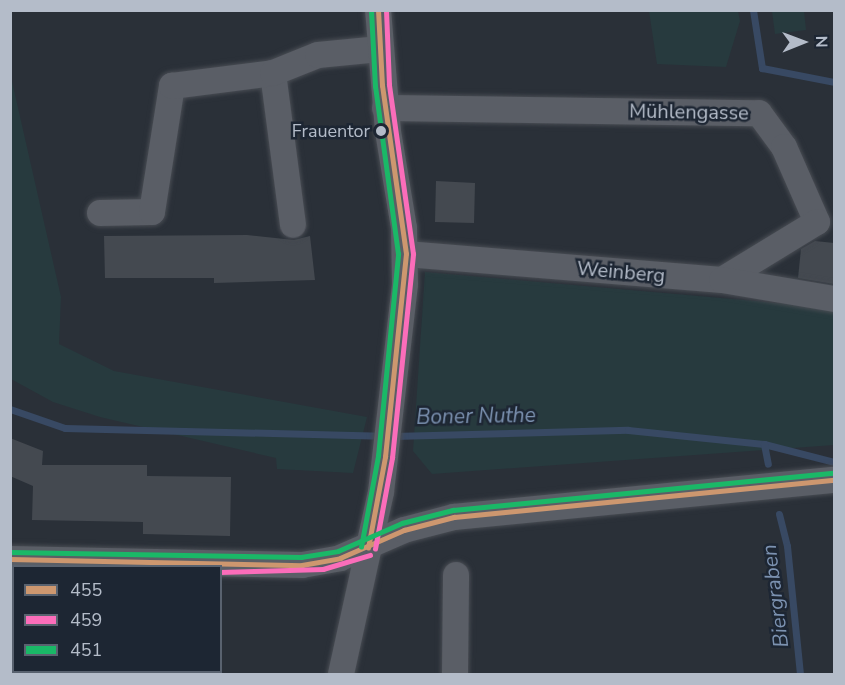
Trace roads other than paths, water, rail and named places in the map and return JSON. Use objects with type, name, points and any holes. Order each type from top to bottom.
[{"type":"street","points":[[341,675],[385,456],[406,254],[385,108],[378,10]]},
{"type":"street","points":[[100,213],[152,212],[172,86],[273,73],[318,55],[380,49]]},
{"type":"street","points":[[273,73],[293,225]]},
{"type":"street","name":"Mühlengasse","points":[[385,108],[759,113],[784,147],[817,222],[722,280]]},
{"type":"street","name":"Weinberg","points":[[406,254],[722,280],[834,299]]},
{"type":"street","points":[[10,559],[285,566],[322,562],[368,548],[420,524],[461,516],[834,480]]},
{"type":"street","points":[[455,675],[456,575]]},
{"type":"waterway","points":[[753,10],[762,68],[834,82]]},
{"type":"waterway","name":"Boner Nuthe","points":[[10,409],[65,428],[382,436]]},
{"type":"waterway","name":"Boner Nuthe","points":[[393,436],[628,430],[764,444],[834,462]]},
{"type":"waterway","name":"Biergraben","points":[[764,444],[768,464]]},
{"type":"waterway","name":"Biergraben","points":[[779,514],[787,546],[800,674]]},
{"type":"place","name":"Frauentor","points":[[381,131]]}]
